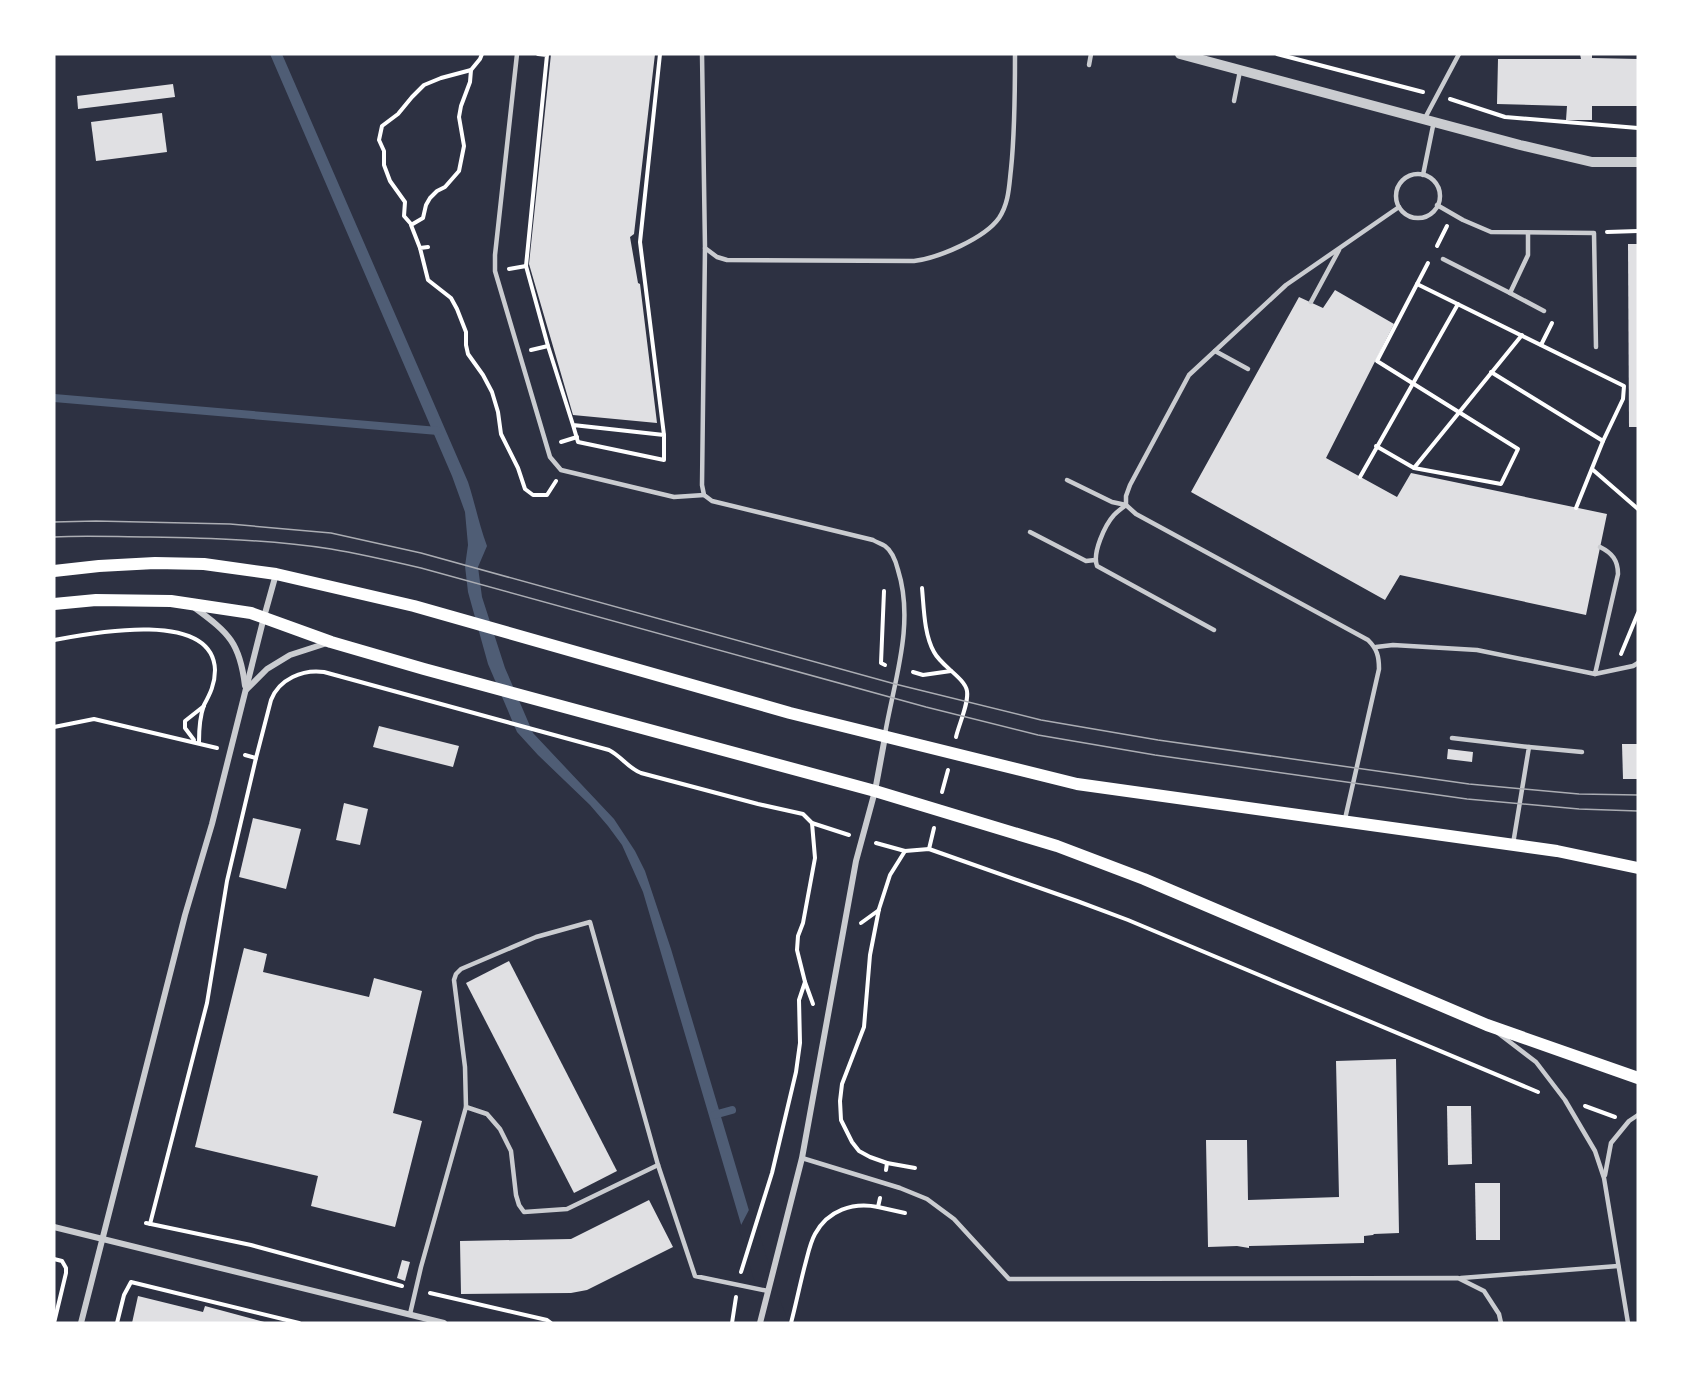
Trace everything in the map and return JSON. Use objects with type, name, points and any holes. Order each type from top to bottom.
[{"type":"main road","points":[[54,571],[165,563],[204,564],[276,574],[414,606],[790,713],[1077,784],[1513,844],[1638,868]]},
{"type":"main road","points":[[54,604],[96,600],[141,600],[189,603],[251,613],[331,642],[424,669],[875,791],[1058,846],[1144,879],[1487,1025],[1638,1078]]},
{"type":"street","points":[[1180,54],[1520,145],[1592,162],[1638,162]]},
{"type":"street","points":[[81,1323],[185,915],[212,825],[276,574]]},
{"type":"street","points":[[189,603],[220,626],[239,652],[246,690]]},
{"type":"street","points":[[246,690],[267,669],[290,655],[331,642]]},
{"type":"street","points":[[760,1322],[802,1158],[856,861],[875,791],[885,737]]},
{"type":"street","points":[[54,1227],[410,1314],[425,1321],[444,1323]]},
{"type":"lane","points":[[517,54],[495,271],[550,457],[561,470],[674,497],[704,495],[712,501],[873,540],[886,546],[896,561],[900,576],[905,624],[885,737]]},
{"type":"lane","points":[[702,54],[705,248],[702,485],[704,495]]},
{"type":"lane","points":[[705,248],[717,257],[727,260],[914,261],[948,253],[991,228],[1000,217],[1008,199],[1015,131],[1015,54]]},
{"type":"lane","points":[[1089,65],[1091,54]]},
{"type":"lane","points":[[1423,175],[1429,120],[1437,95],[1459,54]]},
{"type":"lane","points":[[1234,101],[1240,70]]},
{"type":"lane","points":[[1423,175],[1435,182],[1439,196],[1437,205],[1422,218],[1407,215],[1399,207],[1396,197],[1399,184],[1410,176],[1423,175]]},
{"type":"lane","points":[[1437,205],[1491,232],[1594,232],[1596,347]]},
{"type":"lane","points":[[1214,630],[1097,566],[1095,560],[1097,547],[1113,516],[1126,505],[1130,485],[1189,375],[1286,285],[1399,207]]},
{"type":"lane","points":[[1510,292],[1528,255],[1528,233]]},
{"type":"lane","points":[[1311,302],[1340,247]]},
{"type":"lane","points":[[1443,259],[1544,311]]},
{"type":"lane","points":[[1215,351],[1248,369]]},
{"type":"lane","points":[[1067,480],[1112,502],[1126,505],[1136,514],[1368,640],[1376,647],[1379,669],[1345,821]]},
{"type":"lane","points":[[1029,532],[1086,561],[1095,560]]},
{"type":"lane","points":[[1595,674],[1618,574],[1615,558],[1609,551],[1600,547]]},
{"type":"lane","points":[[1376,647],[1394,645],[1477,650],[1595,674],[1638,663]]},
{"type":"lane","points":[[1452,738],[1582,752]]},
{"type":"lane","points":[[1513,844],[1529,747]]},
{"type":"lane","points":[[410,1314],[466,1107],[465,1066],[454,980],[456,974],[461,969],[536,937],[590,922],[658,1165],[694,1276],[768,1291]]},
{"type":"lane","points":[[1487,1025],[1536,1062],[1565,1100],[1595,1151],[1604,1178],[1628,1323]]},
{"type":"lane","points":[[466,1107],[487,1113],[500,1129],[511,1151],[516,1195],[524,1212],[567,1209],[658,1165]]},
{"type":"lane","points":[[1604,1178],[1611,1143],[1629,1121],[1638,1114]]},
{"type":"lane","points":[[802,1158],[883,1182],[927,1199],[954,1219],[1009,1280],[1458,1278],[1618,1266]]},
{"type":"lane","points":[[1458,1278],[1484,1291],[1499,1314],[1501,1323]]},
{"type":"path","points":[[411,225],[423,218],[430,198],[459,171],[464,146],[459,117],[461,106],[470,82],[471,70],[482,54]]},
{"type":"path","points":[[538,54],[547,55],[526,266],[548,346],[578,442],[664,460],[640,242],[660,54]]},
{"type":"path","points":[[1277,54],[1437,95],[1505,117],[1638,128]]},
{"type":"path","points":[[471,70],[424,85],[398,114],[382,126],[379,140],[384,151],[384,165],[390,181],[405,202],[404,216],[411,225],[420,248],[428,280],[452,298],[457,309],[466,332],[468,354],[492,392],[501,434],[518,468],[525,489],[533,495],[547,495],[561,470]]},
{"type":"path","points":[[1376,446],[1414,468],[1501,484],[1518,450],[1377,361],[1453,215]]},
{"type":"path","points":[[1594,232],[1638,231]]},
{"type":"path","points":[[420,248],[428,248]]},
{"type":"path","points":[[1417,284],[1624,386],[1623,399],[1576,508]]},
{"type":"path","points":[[1360,477],[1458,304]]},
{"type":"path","points":[[1414,468],[1522,335]]},
{"type":"path","points":[[1491,372],[1603,441]]},
{"type":"path","points":[[573,425],[663,435]]},
{"type":"path","points":[[1592,469],[1638,509]]},
{"type":"path","points":[[922,588],[926,623],[934,652],[965,684],[968,692],[929,849]]},
{"type":"path","points":[[1614,670],[1638,613]]},
{"type":"path","points":[[54,640],[97,633],[130,631],[172,632],[191,636],[205,647],[214,664],[212,688],[204,705],[199,742]]},
{"type":"path","points":[[551,1323],[547,1320],[416,1290],[251,1245],[148,1224],[207,1003],[227,880],[273,695],[288,680],[299,674],[311,671],[324,672],[560,736],[613,752],[632,769],[803,814],[812,823],[862,840],[906,851],[929,849],[1128,920],[1545,1094]]},
{"type":"path","points":[[199,742],[185,728],[185,721],[204,705]]},
{"type":"path","points":[[54,727],[94,719],[213,747]]},
{"type":"path","points":[[247,756],[256,758]]},
{"type":"path","points":[[739,1277],[772,1173],[796,1072],[800,1043],[800,1000],[805,982],[797,950],[815,858],[812,823]]},
{"type":"path","points":[[906,851],[890,875],[879,909],[870,956],[864,1027],[842,1084],[840,1101],[842,1120],[852,1142],[859,1151],[870,1157],[915,1168]]},
{"type":"path","points":[[1579,1103],[1617,1117]]},
{"type":"path","points":[[878,1207],[887,1162]]},
{"type":"path","points":[[791,1323],[815,1232],[835,1213],[847,1207],[858,1205],[878,1207],[905,1214]]},
{"type":"path","points":[[54,1259],[62,1261],[66,1273],[54,1323]]},
{"type":"path","points":[[117,1323],[124,1295],[131,1282],[299,1323]]},
{"type":"water","points":[[270,54],[282,54],[468,482],[487,546],[478,567],[482,597],[505,668],[533,733],[614,819],[645,871],[671,949],[753,1224],[766,1309],[643,892],[622,845],[608,826],[517,732],[488,664],[468,592],[465,566],[468,545],[465,512],[452,476]]},
{"type":"pier","points":[[751,1206],[778,1295],[789,1323],[769,1323],[763,1310],[739,1229]]},
{"type":"building","points":[[551,54],[655,54],[634,234],[630,237],[640,284],[657,423],[573,415],[529,264]]},
{"type":"building","points":[[1580,54],[1592,54],[1592,58],[1638,59],[1638,106],[1592,106],[1592,120],[1566,120],[1567,106],[1497,104],[1498,59],[1581,59]]},
{"type":"building","points":[[173,84],[175,97],[78,109],[77,96]]},
{"type":"building","points":[[162,113],[167,152],[96,161],[91,122]]},
{"type":"building","points":[[1628,244],[1638,244],[1638,427],[1629,427]]},
{"type":"building","points":[[1335,290],[1394,324],[1326,458],[1397,497],[1411,473],[1607,514],[1586,615],[1400,575],[1385,600],[1191,492],[1299,297],[1323,308]]},
{"type":"building","points":[[379,726],[459,746],[453,767],[373,747]]},
{"type":"building","points":[[1622,744],[1638,744],[1638,779],[1623,779]]},
{"type":"building","points":[[1448,749],[1473,752],[1472,762],[1447,759]]},
{"type":"building","points":[[344,803],[368,809],[360,845],[336,840]]},
{"type":"building","points":[[253,818],[301,829],[286,889],[239,877]]},
{"type":"building","points":[[244,948],[267,954],[263,972],[369,997],[374,978],[422,991],[393,1113],[422,1121],[395,1227],[311,1206],[318,1176],[195,1147]]},
{"type":"building","points":[[509,961],[617,1171],[574,1193],[466,983]]},
{"type":"building","points":[[1396,1059],[1399,1233],[1364,1236],[1364,1243],[1249,1246],[1249,1248],[1208,1247],[1206,1140],[1247,1140],[1248,1200],[1339,1197],[1336,1061]]},
{"type":"building","points":[[1447,1106],[1471,1106],[1472,1164],[1448,1165]]},
{"type":"building","points":[[1475,1183],[1500,1183],[1500,1240],[1476,1240]]},
{"type":"building","points":[[649,1200],[673,1247],[587,1290],[571,1293],[461,1294],[460,1241],[571,1239]]},
{"type":"building","points":[[402,1260],[410,1262],[405,1281],[397,1278]]},
{"type":"building","points":[[138,1296],[203,1312],[205,1306],[268,1323],[132,1323]]},
{"type":"waterway","points":[[54,398],[438,431]]},
{"type":"waterway","points":[[714,1115],[732,1110]]},
{"type":"tram line","points":[[54,522],[230,524],[331,533],[421,553],[895,684],[1041,720],[1158,740],[1469,784],[1579,794],[1638,795]]},
{"type":"tram line","points":[[54,537],[218,539],[286,543],[331,549],[421,568],[926,707],[1038,735],[1155,755],[1467,799],[1579,809],[1638,811]]}]
